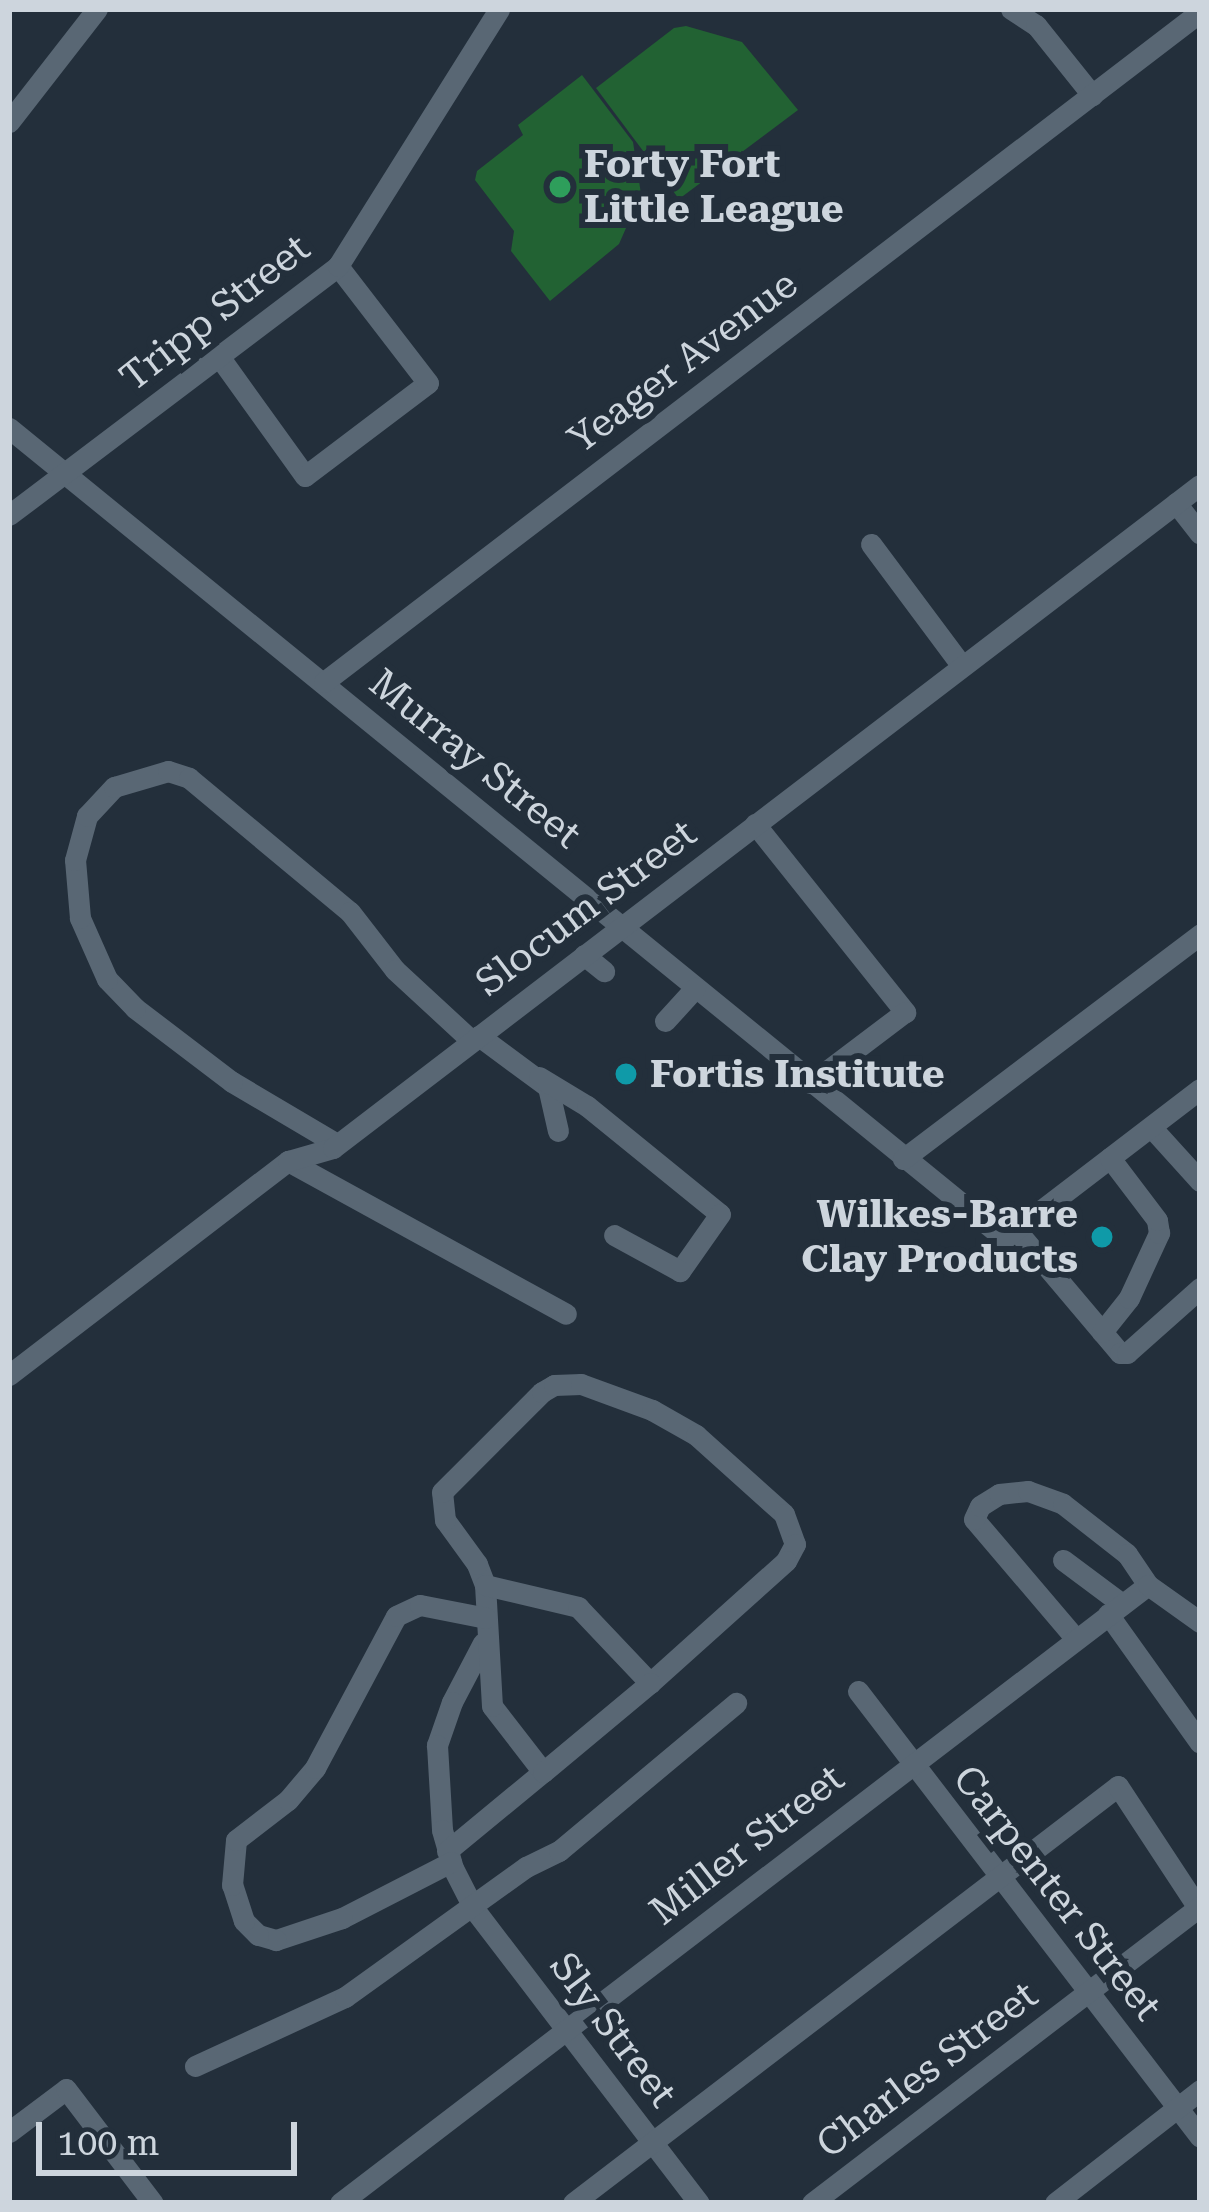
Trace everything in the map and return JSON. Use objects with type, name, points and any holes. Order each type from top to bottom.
[{"type":"street","points":[[9,122],[97,9]]},
{"type":"street","name":"Tripp Street","points":[[9,515],[338,266],[499,9]]},
{"type":"street","points":[[1011,9],[1036,25],[1091,95]]},
{"type":"street","name":"Yeager Avenue","points":[[324,682],[1091,95],[1136,74],[1200,12]]},
{"type":"street","points":[[218,356],[305,476],[428,383],[338,266]]},
{"type":"street","name":"Murray Street","points":[[9,428],[811,1083],[956,1210],[1008,1243],[1102,1332]]},
{"type":"street","name":"Slocum Street","points":[[9,1375],[288,1161],[322,1154],[337,1144],[1200,485]]},
{"type":"street","points":[[1176,503],[1200,534]]},
{"type":"street","points":[[871,544],[962,666]]},
{"type":"street","points":[[337,1144],[232,1082],[135,1008],[107,979],[80,918],[75,860],[87,816],[114,787],[147,774],[178,772],[189,778],[350,912],[395,970],[475,1039],[587,1106],[719,1214],[680,1271],[614,1235]]},
{"type":"street","points":[[754,824],[905,1012],[811,1083]]},
{"type":"street","points":[[903,1160],[1200,934]]},
{"type":"street","points":[[584,955],[604,971]]},
{"type":"street","points":[[665,1021],[695,988]]},
{"type":"street","points":[[539,1077],[557,1111],[558,1132]]},
{"type":"street","points":[[1008,1243],[1200,1089]]},
{"type":"street","points":[[1150,1127],[1200,1181]]},
{"type":"street","points":[[1110,1158],[1157,1220],[1159,1233],[1129,1298],[1102,1332],[1120,1353],[1127,1353],[1200,1288]]},
{"type":"street","points":[[288,1161],[566,1314]]},
{"type":"street","points":[[486,1628],[420,1605],[396,1616],[315,1768],[288,1800],[236,1840],[232,1885],[244,1921],[258,1935],[276,1940],[342,1918],[449,1857],[786,1561],[795,1544],[784,1514],[696,1436],[652,1410],[581,1384],[554,1385],[542,1392],[442,1492],[445,1520],[485,1585],[492,1706],[543,1772]]},
{"type":"street","points":[[1076,1639],[974,1519],[980,1506],[999,1494],[1028,1492],[1063,1504],[1126,1554],[1148,1585],[1200,1622]]},
{"type":"street","points":[[1064,1560],[1115,1609],[1200,1743]]},
{"type":"street","points":[[485,1585],[578,1607],[650,1683]]},
{"type":"street","name":"Miller Street","points":[[340,2203],[1148,1585]]},
{"type":"street","points":[[449,1857],[437,1745],[486,1628]]},
{"type":"street","name":"Carpenter Street","points":[[858,1690],[1200,2138]]},
{"type":"street","points":[[195,2066],[316,2014],[526,1867],[559,1851],[736,1703]]},
{"type":"street","points":[[573,2203],[1118,1786],[1199,1907]]},
{"type":"street","name":"Sly Street","points":[[449,1857],[473,1905],[699,2203]]},
{"type":"street","name":"Charles Street","points":[[812,2203],[1199,1907]]},
{"type":"street","points":[[9,2132],[66,2089],[154,2203]]},
{"type":"street","points":[[1055,2203],[1200,2090]]},
{"type":"green space","points":[[686,26],[742,42],[798,110],[679,199],[596,88],[674,28]]},
{"type":"green space","name":"Forty Fort Little League","points":[[582,75],[633,142],[641,194],[619,244],[550,301],[511,251],[514,231],[475,180],[477,171],[523,135],[518,125]]},
{"type":"place","name":"Forty Fort Little League","points":[[560,187]]},
{"type":"place","name":"Fortis Institute","points":[[626,1074]]},
{"type":"place","name":"Wilkes-Barre Clay Products","points":[[1102,1237]]}]
